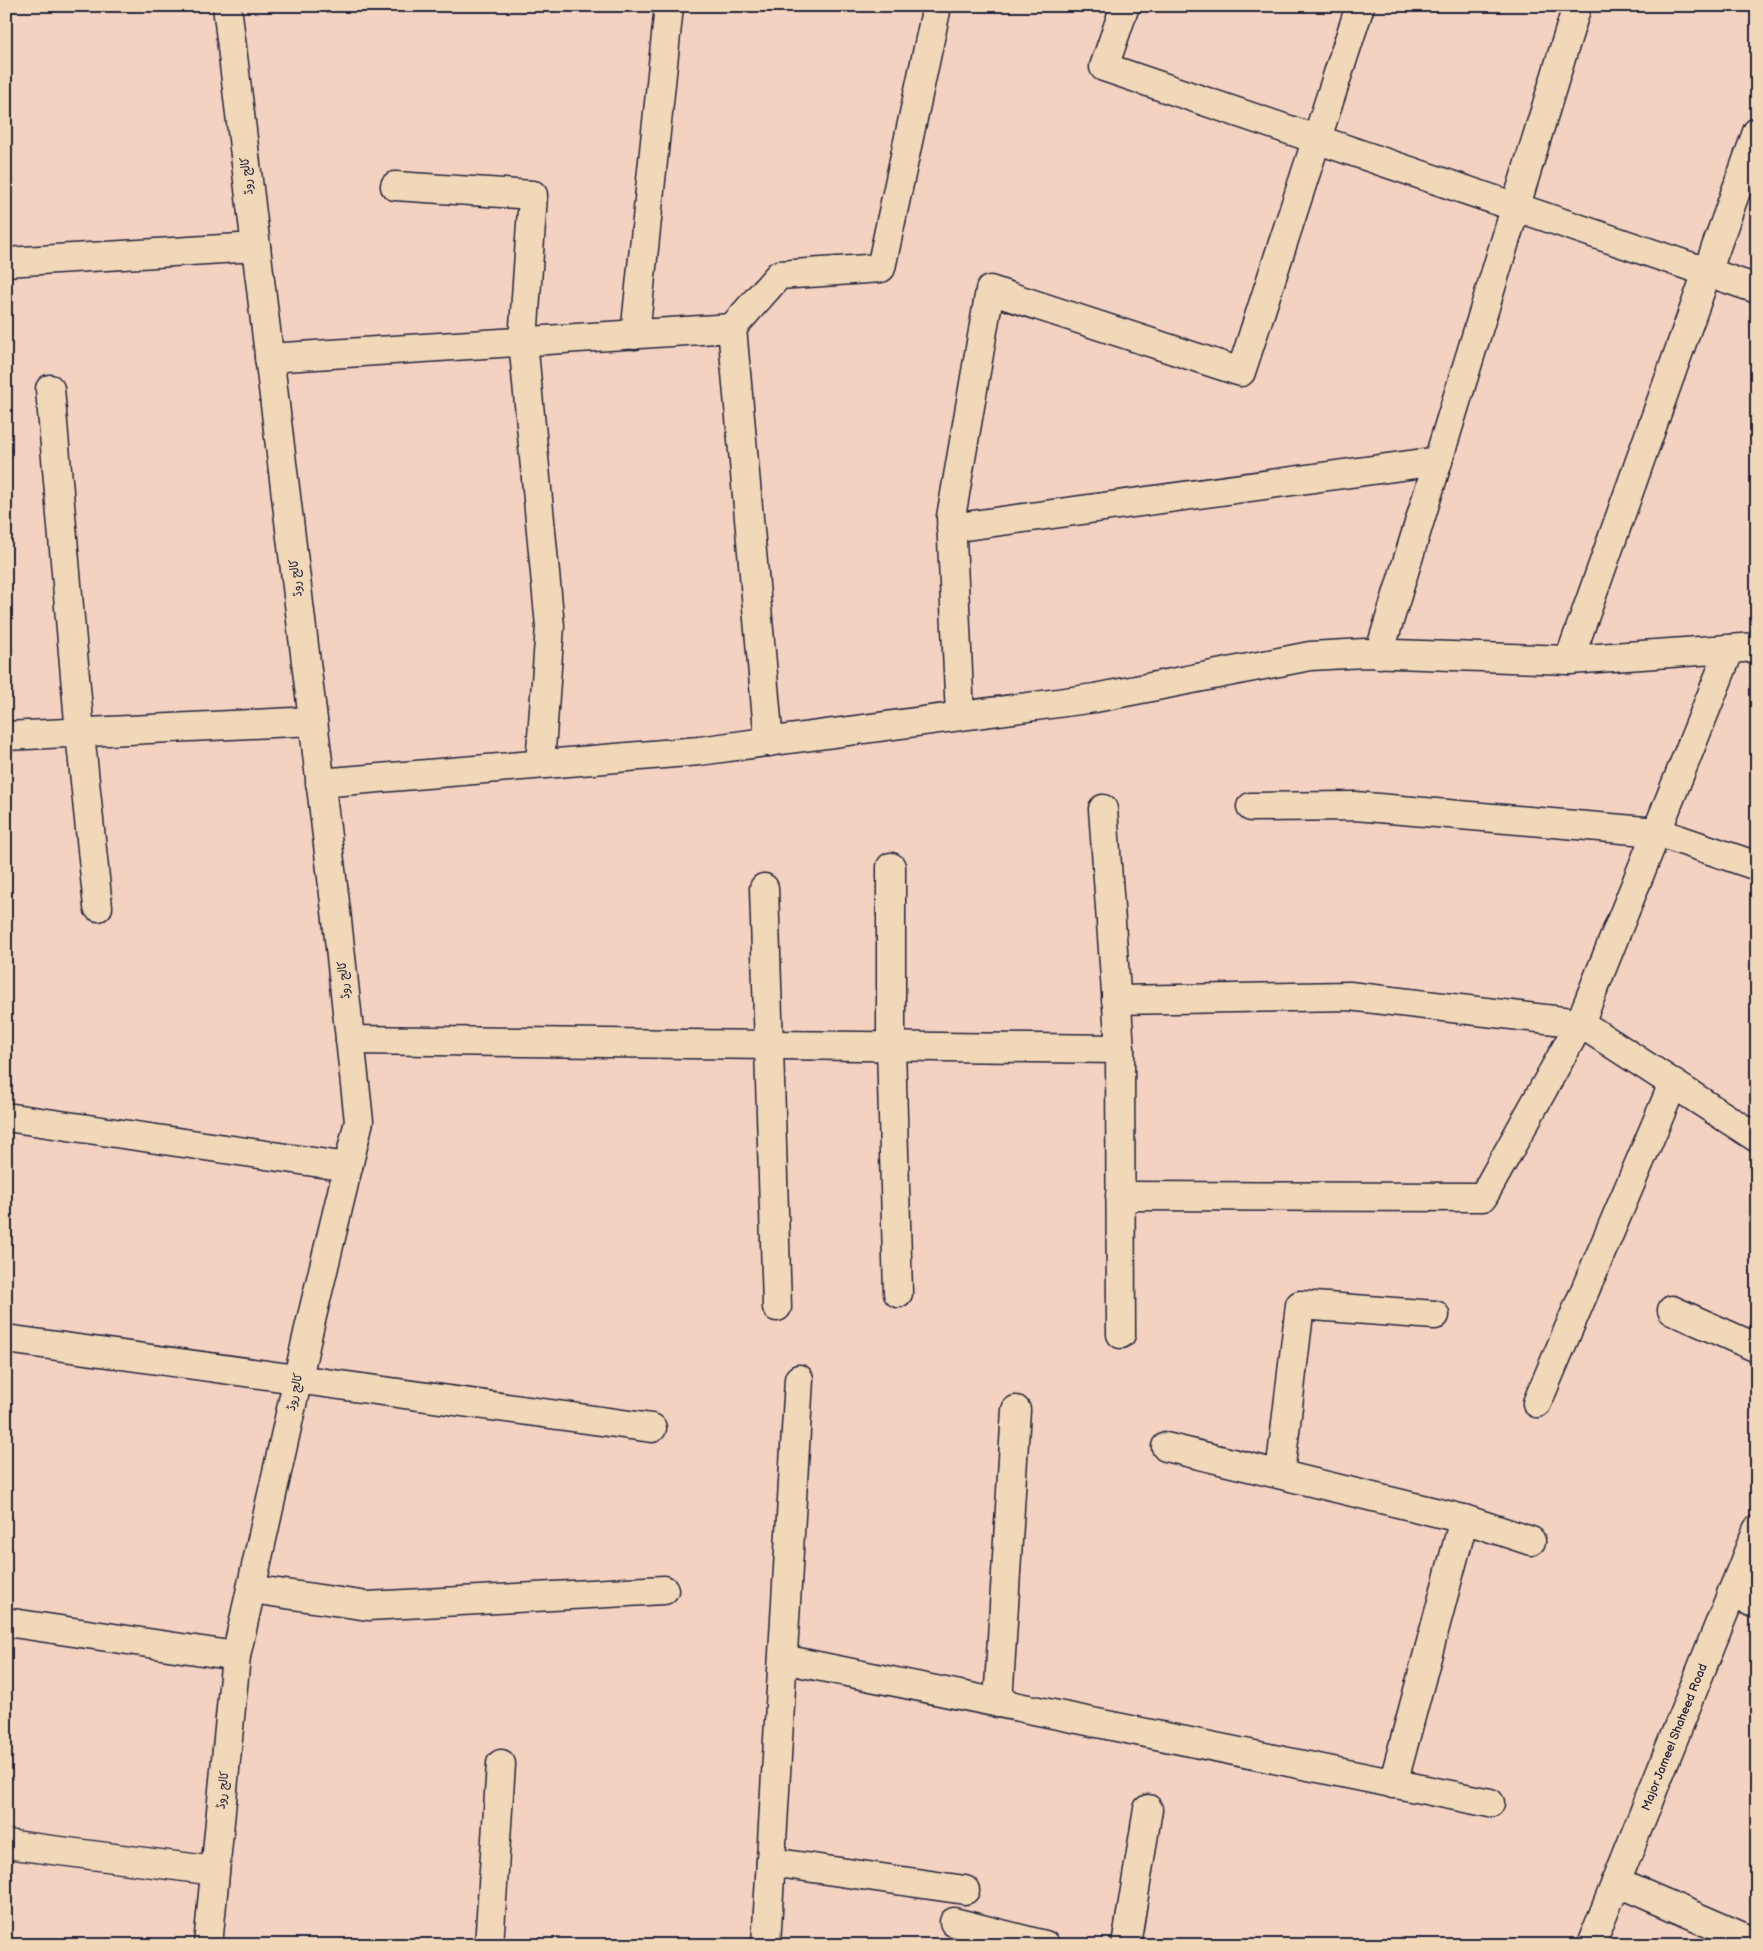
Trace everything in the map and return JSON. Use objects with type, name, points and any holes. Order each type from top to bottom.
[{"type":"street","name":"کالج روڈ","points":[[208,1945],[236,1656],[298,1379],[359,1122],[314,721],[227,6]]},
{"type":"street","points":[[634,335],[669,6]]},
{"type":"street","points":[[269,358],[732,328],[779,275],[881,268],[937,6]]},
{"type":"street","points":[[1125,6],[1104,67],[1757,288]]},
{"type":"street","points":[[960,716],[951,516],[990,290],[1241,372],[1360,6]]},
{"type":"street","points":[[1379,654],[1578,6]]},
{"type":"street","points":[[1569,660],[1757,132]]},
{"type":"street","points":[[395,186],[533,196],[523,341],[550,626],[540,764]]},
{"type":"street","points":[[6,262],[256,247]]},
{"type":"street","points":[[732,328],[769,742]]},
{"type":"street","points":[[50,389],[80,732],[98,907]]},
{"type":"street","points":[[951,528],[1438,461]]},
{"type":"street","points":[[320,783],[699,751],[1095,698],[1310,656],[1379,654],[1569,660],[1744,648],[1657,832],[1580,1023],[1483,1197],[1120,1196]]},
{"type":"street","points":[[6,736],[314,721]]},
{"type":"street","points":[[1250,807],[1355,806],[1657,832],[1757,866]]},
{"type":"street","points":[[1103,809],[1120,1048],[1121,1334]]},
{"type":"street","points":[[891,867],[891,1047],[898,1293]]},
{"type":"street","points":[[764,888],[776,1307]]},
{"type":"street","points":[[1116,1000],[1349,996],[1580,1023],[1757,1138]]},
{"type":"street","points":[[350,1040],[768,1046],[1120,1048]]},
{"type":"street","points":[[1537,1403],[1674,1084]]},
{"type":"street","points":[[6,1117],[348,1167]]},
{"type":"street","points":[[1280,1474],[1300,1305],[1435,1315]]},
{"type":"street","points":[[1672,1310],[1757,1348]]},
{"type":"street","points":[[6,1339],[652,1428]]},
{"type":"street","points":[[766,1945],[799,1379]]},
{"type":"street","points":[[998,1703],[1016,1410]]},
{"type":"street","points":[[1166,1447],[1464,1519],[1531,1541]]},
{"type":"street","points":[[1393,1784],[1464,1519]]},
{"type":"street","name":"Major Jameel Shaheed Road","points":[[1591,1945],[1757,1530]]},
{"type":"street","points":[[251,1590],[368,1606],[664,1590]]},
{"type":"street","points":[[1731,1594],[1757,1604]]},
{"type":"street","points":[[6,1622],[236,1656]]},
{"type":"street","points":[[783,1659],[1490,1803]]},
{"type":"street","points":[[489,1945],[502,1764]]},
{"type":"street","points":[[1126,1945],[1148,1809]]},
{"type":"street","points":[[6,1844],[214,1871]]},
{"type":"street","points":[[771,1862],[965,1890]]},
{"type":"street","points":[[1616,1882],[1757,1943]]},
{"type":"street","points":[[954,1922],[1045,1945]]}]
